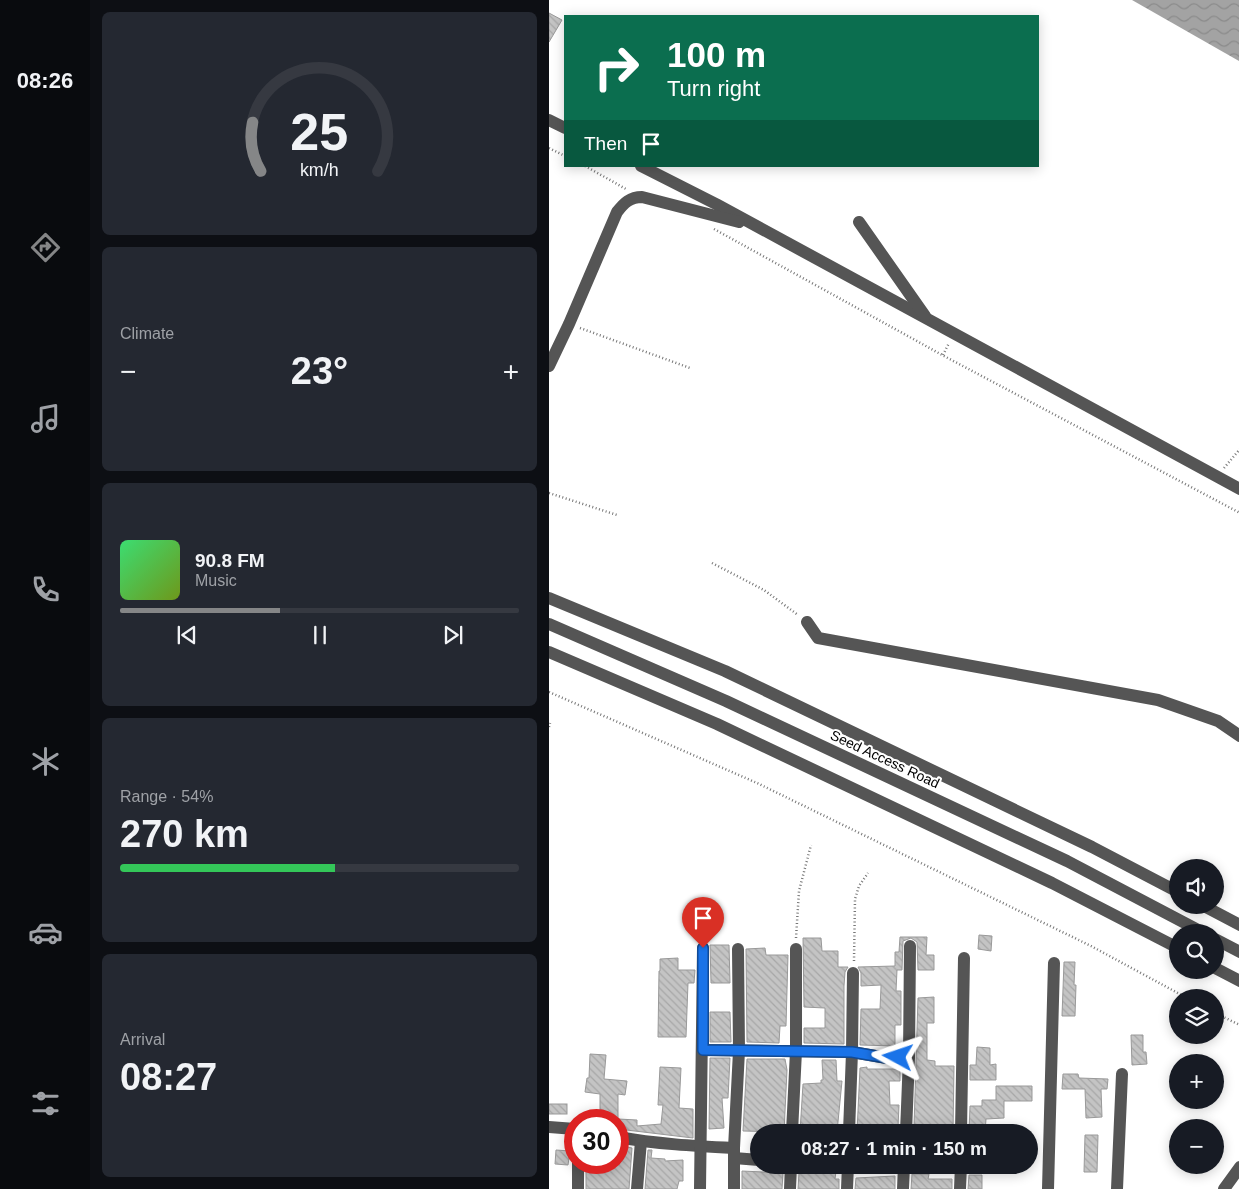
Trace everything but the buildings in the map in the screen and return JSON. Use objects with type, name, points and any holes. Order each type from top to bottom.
[{"type":"street","points":[[549,120],[564,128]]},
{"type":"street","points":[[643,167],[1239,489]]},
{"type":"street","points":[[549,366],[617,212],[622,205],[635,197],[642,197],[755,226]]},
{"type":"street","points":[[859,222],[928,320]]},
{"type":"street","points":[[549,598],[725,671],[1092,846],[1169,887]]},
{"type":"street","points":[[807,622],[818,638],[1158,700],[1219,721],[1239,736]]},
{"type":"street","name":"Seed Access Road","points":[[549,624],[726,701],[1031,844],[1188,924]]},
{"type":"street","points":[[549,652],[717,724],[1052,883],[1169,943]]},
{"type":"street","points":[[1219,914],[1239,925]]},
{"type":"street","points":[[1224,944],[1239,952]]},
{"type":"street","points":[[906,1124],[910,946]]},
{"type":"street","points":[[700,1189],[703,948]]},
{"type":"street","points":[[734,1189],[739,1051],[737,949]]},
{"type":"street","points":[[792,1124],[796,1051],[796,949]]},
{"type":"street","points":[[961,1124],[964,958]]},
{"type":"street","points":[[1048,1189],[1054,963]]},
{"type":"street","points":[[849,1124],[853,973]]},
{"type":"street","points":[[1224,973],[1239,981]]},
{"type":"street","points":[[703,1050],[852,1052],[887,1058],[909,1057]]},
{"type":"street","points":[[1117,1189],[1121,1074]]},
{"type":"street","points":[[549,1127],[564,1128]]},
{"type":"street","points":[[629,1139],[701,1147],[750,1157]]},
{"type":"street","points":[[637,1189],[641,1141]]},
{"type":"street","points":[[1225,1189],[1239,1167]]},
{"type":"street","points":[[578,1174],[578,1189]]},
{"type":"street","points":[[790,1189],[791,1174]]},
{"type":"street","points":[[847,1174],[847,1189]]},
{"type":"street","points":[[903,1189],[904,1174]]},
{"type":"street","points":[[960,1189],[961,1174]]},
{"type":"path","points":[[549,148],[564,156]]},
{"type":"path","points":[[587,167],[624,187],[635,197]]},
{"type":"path","points":[[713,229],[944,356],[1239,514]]},
{"type":"path","points":[[569,324],[690,368]]},
{"type":"path","points":[[1217,477],[1239,449]]},
{"type":"path","points":[[549,493],[617,515]]},
{"type":"path","points":[[712,563],[764,590],[807,622]]},
{"type":"path","points":[[549,692],[757,783],[1082,942],[1170,989]]},
{"type":"path","points":[[796,949],[799,891],[811,845]]},
{"type":"path","points":[[853,973],[855,899],[859,886],[868,873]]},
{"type":"path","points":[[1224,1017],[1239,1025]]},
{"type":"water","points":[[1132,0],[1239,0],[1239,61]]},
{"type":"route","points":[[703,948],[703,1050],[852,1052],[887,1058],[898,1057]]}]
